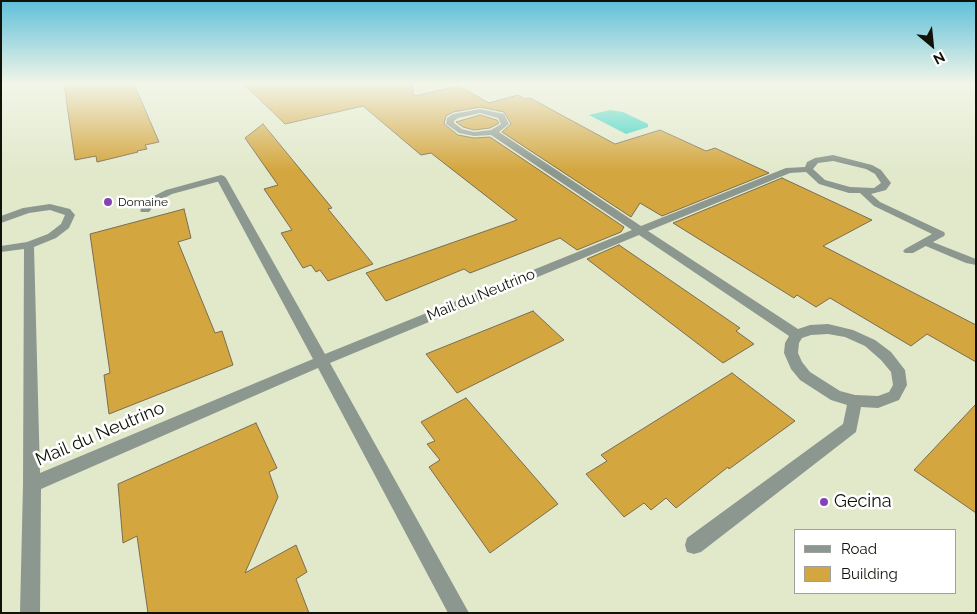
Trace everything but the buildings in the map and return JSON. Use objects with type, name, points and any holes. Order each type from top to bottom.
[{"type":"street","points":[[466,113],[450,120],[450,124],[453,128],[465,133],[474,134],[493,132],[505,124],[504,120],[494,113],[490,113]]},
{"type":"street","points":[[493,132],[796,336]]},
{"type":"street","name":"Mail du Neutrino","points":[[32,485],[321,361],[789,170],[808,169],[810,164],[815,161],[833,158],[858,163],[878,172],[886,183],[883,188],[864,192]]},
{"type":"street","points":[[808,169],[822,182],[834,187],[864,192],[877,204],[940,234],[909,251]]},
{"type":"street","points":[[146,210],[155,199],[169,192],[221,178],[459,613]]},
{"type":"street","points":[[1,220],[34,209],[50,207],[66,211],[70,219],[65,226],[52,236],[29,245],[1,249]]},
{"type":"street","points":[[925,242],[976,262]]},
{"type":"street","points":[[29,245],[32,485],[30,613]]},
{"type":"street","points":[[828,329],[848,333],[870,343],[886,356],[898,370],[900,385],[894,396],[878,402],[855,401],[836,396],[805,376],[796,365],[791,353],[792,344],[796,336],[810,330],[828,329]]},
{"type":"street","points":[[694,545],[850,427],[855,401]]},
{"type":"water","points":[[599,113],[624,113],[648,124],[648,127],[626,134],[589,115]]},
{"type":"place","name":"Domaine","points":[[108,202]]},
{"type":"place","name":"Gecina","points":[[824,502]]}]
